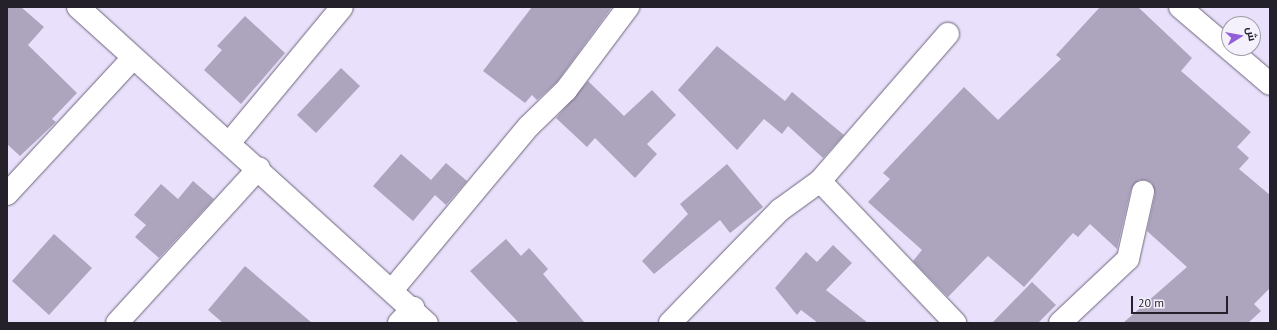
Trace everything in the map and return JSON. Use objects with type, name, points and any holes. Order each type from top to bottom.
[{"type":"street","points":[[78,7],[133,58],[230,142],[393,289],[413,318]]},
{"type":"street","points":[[230,142],[342,7]]},
{"type":"street","points":[[393,289],[529,126],[566,90],[628,7]]},
{"type":"street","points":[[1180,7],[1270,84]]},
{"type":"street","points":[[670,323],[780,210],[820,181],[948,34]]},
{"type":"street","points":[[7,194],[133,58]]},
{"type":"street","points":[[118,323],[259,168]]},
{"type":"street","points":[[820,181],[955,323]]},
{"type":"street","points":[[1060,323],[1128,259],[1143,192]]},
{"type":"building","points":[[7,7],[21,7],[44,27],[28,45],[77,93],[52,119],[56,122],[20,156],[7,144]]},
{"type":"building","points":[[532,7],[612,7],[557,82],[537,100],[532,95],[525,103],[483,71]]},
{"type":"building","points":[[1100,7],[1138,7],[1192,58],[1181,71],[1251,132],[1237,147],[1249,158],[1239,169],[1270,195],[1270,288],[1254,304],[1261,311],[1248,323],[1123,323],[1187,267],[1147,231],[1155,194],[1152,183],[1146,180],[1139,180],[1131,189],[1117,249],[1090,224],[1078,237],[1073,233],[1024,287],[988,256],[948,297],[913,261],[922,250],[868,202],[890,179],[883,173],[964,87],[998,120],[1061,59],[1056,55]]},
{"type":"building","points":[[245,16],[285,53],[241,104],[204,70],[222,50],[217,46]]},
{"type":"building","points":[[717,46],[785,101],[792,92],[844,135],[823,158],[788,126],[782,134],[764,119],[737,150],[678,90]]},
{"type":"building","points":[[341,68],[360,86],[316,133],[297,115]]},
{"type":"building","points":[[588,81],[624,116],[652,90],[676,115],[647,144],[657,154],[635,178],[595,138],[587,147],[556,118]]},
{"type":"building","points":[[401,154],[431,180],[446,163],[467,181],[446,205],[435,195],[413,221],[373,186]]},
{"type":"building","points":[[727,164],[763,207],[730,233],[720,220],[654,274],[642,261],[688,214],[680,204]]},
{"type":"building","points":[[193,181],[214,199],[159,258],[135,237],[146,225],[134,215],[161,184],[178,199]]},
{"type":"building","points":[[54,234],[92,268],[49,315],[12,281]]},
{"type":"building","points":[[506,239],[521,256],[529,248],[548,269],[543,274],[585,323],[519,323],[470,271]]},
{"type":"building","points":[[833,245],[852,263],[826,290],[868,323],[818,323],[801,310],[797,315],[775,288],[806,252],[817,262]]},
{"type":"building","points":[[245,266],[312,323],[223,323],[208,310]]},
{"type":"building","points":[[1032,282],[1056,305],[1038,323],[992,323]]}]
